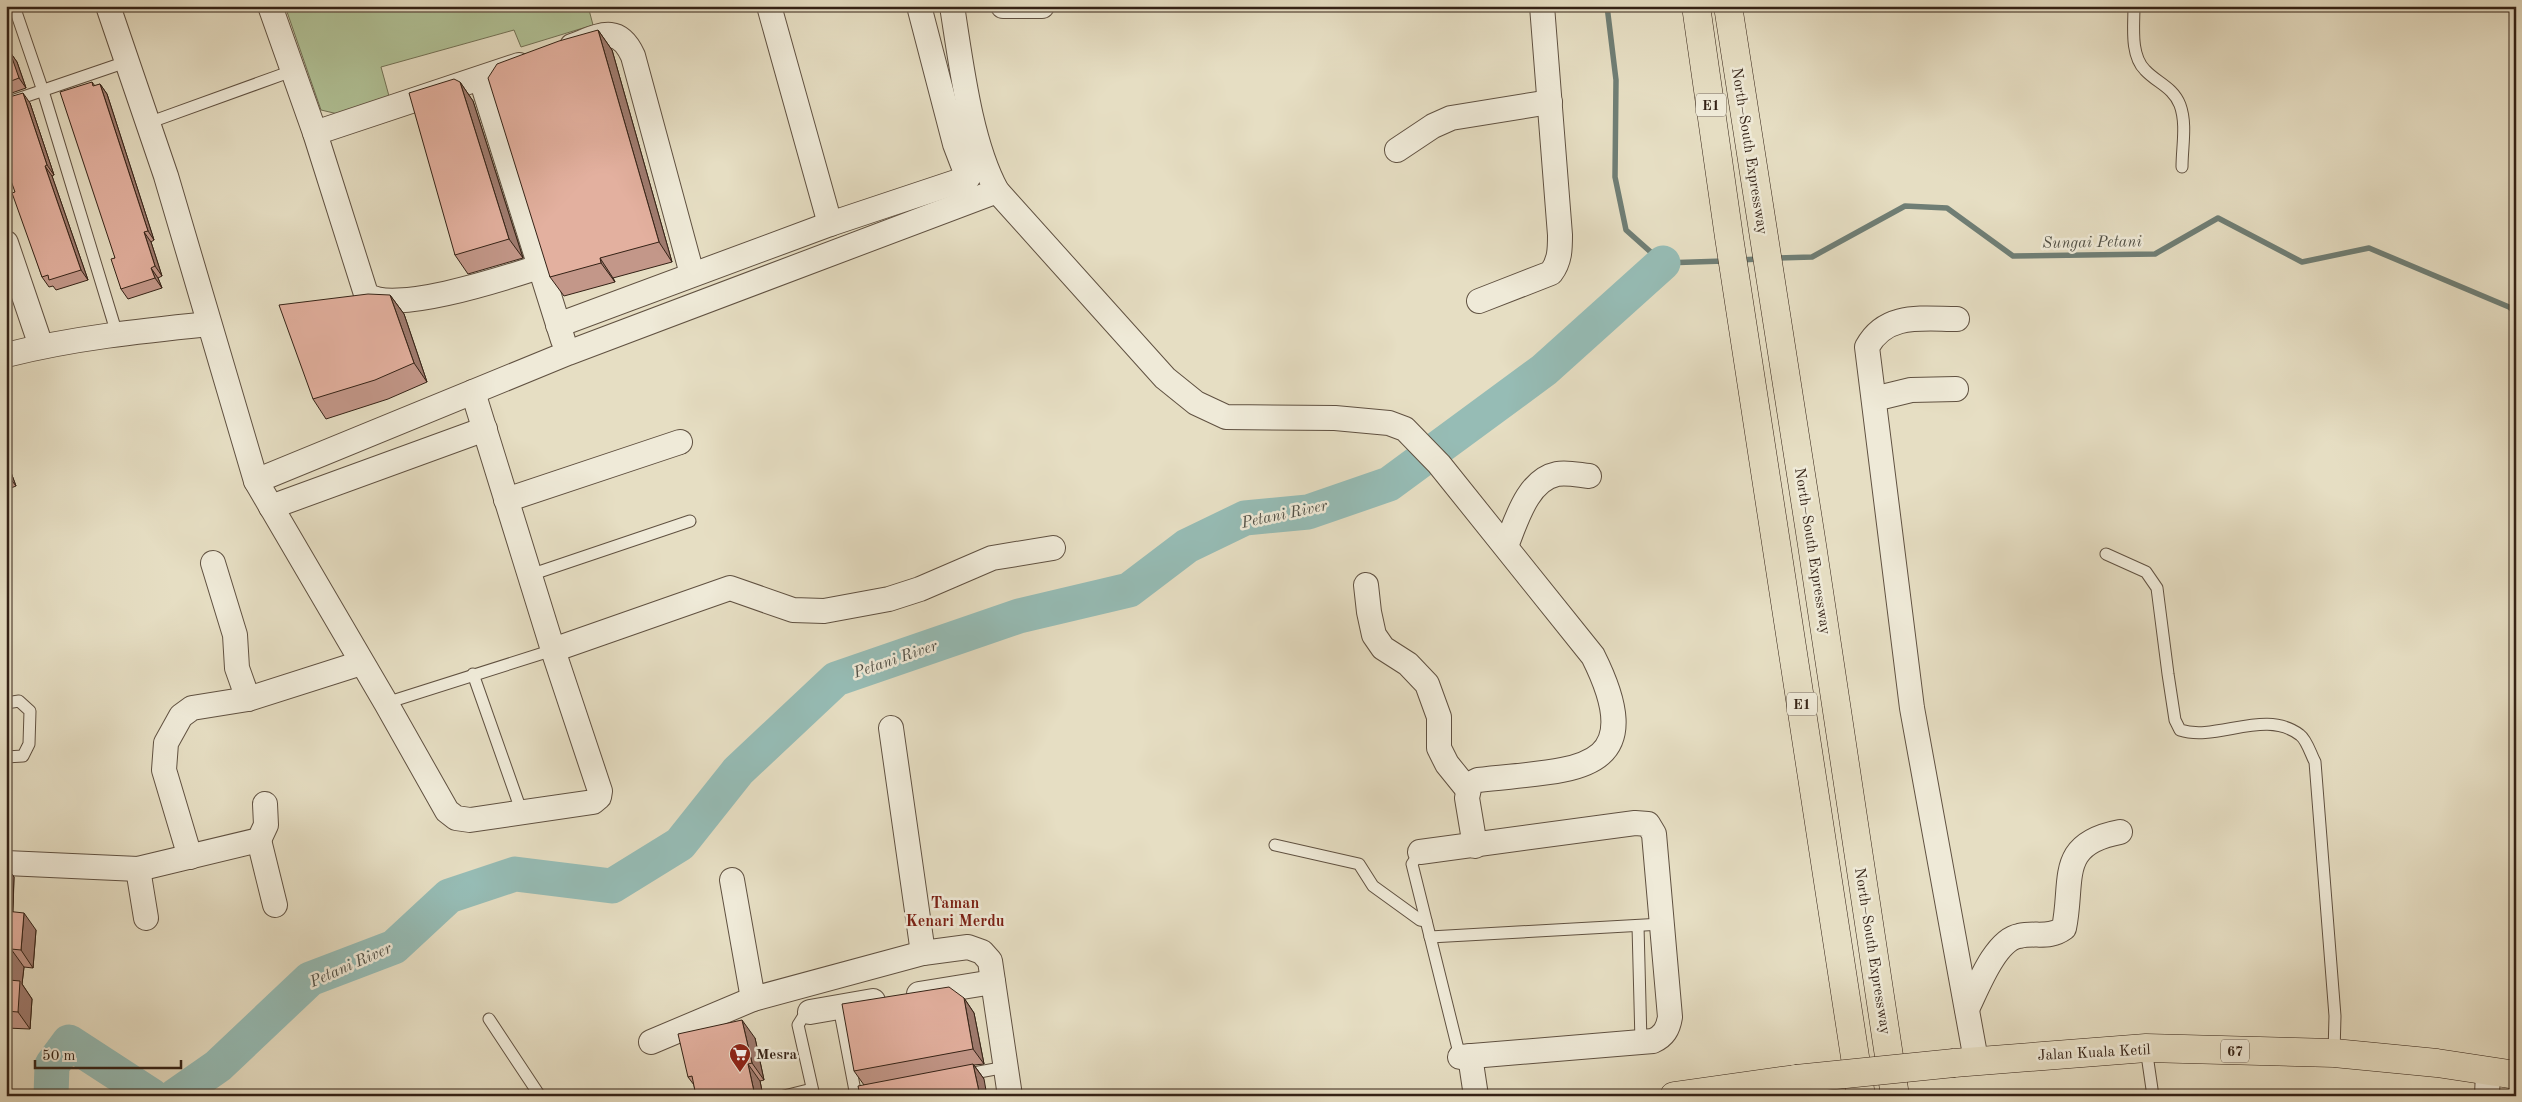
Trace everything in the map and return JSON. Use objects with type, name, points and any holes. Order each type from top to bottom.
[{"type":"main road","name":"North–South Expressway","points":[[1696,6],[1724,203],[1861,1096]]},
{"type":"main road","name":"North–South Expressway","points":[[1728,6],[1895,1096]]},
{"type":"main road","name":"Jalan Kuala Ketil","points":[[1674,1096],[1796,1079],[1965,1061],[2146,1048],[2334,1053],[2437,1063],[2487,1083],[2516,1075]]},
{"type":"street","points":[[108,6],[148,123],[256,481],[386,703],[446,811],[456,818],[470,820],[593,802],[599,797],[600,790],[553,650],[473,392]]},
{"type":"street","points":[[270,6],[315,133],[366,294],[370,298],[379,300],[441,295],[540,267]]},
{"type":"street","points":[[769,6],[830,224]]},
{"type":"street","points":[[919,6],[955,144],[984,181],[1165,378],[1183,395],[1226,417],[1335,418],[1389,423],[1406,429],[1438,464],[1506,546],[1593,656],[1603,675],[1610,699],[1615,730],[1603,754],[1592,762],[1549,772],[1478,780],[1470,784],[1468,790],[1475,846]]},
{"type":"street","points":[[952,6],[984,181]]},
{"type":"street","points":[[1003,6],[1042,6]]},
{"type":"street","points":[[1479,301],[1540,280],[1552,273],[1557,265],[1560,235],[1542,6]]},
{"type":"street","points":[[315,133],[482,79],[607,34],[615,35],[628,43],[633,56],[692,274]]},
{"type":"street","points":[[482,79],[568,353]]},
{"type":"street","points":[[1397,150],[1433,126],[1451,118],[1550,102]]},
{"type":"street","points":[[558,325],[830,224],[984,181]]},
{"type":"street","points":[[256,481],[984,181]]},
{"type":"street","points":[[6,243],[41,346]]},
{"type":"street","points":[[1958,319],[1902,320],[1883,326],[1868,347],[1912,708],[1966,1009],[1965,1061]]},
{"type":"street","points":[[6,355],[41,346],[117,334],[209,324]]},
{"type":"street","points":[[1874,399],[1911,390],[1956,389]]},
{"type":"street","points":[[271,507],[485,429]]},
{"type":"street","points":[[506,500],[680,442]]},
{"type":"street","points":[[1506,546],[1522,507],[1533,489],[1546,479],[1557,474],[1589,476]]},
{"type":"street","points":[[553,650],[730,588],[793,610],[824,611],[889,599],[920,589],[992,558],[1053,548]]},
{"type":"street","points":[[213,563],[235,635],[237,668],[248,699]]},
{"type":"street","points":[[1366,585],[1374,635],[1384,648],[1408,664],[1427,684],[1439,716],[1439,748],[1447,764],[1468,790]]},
{"type":"street","points":[[190,857],[164,770],[166,743],[181,716],[192,708],[248,699],[361,662]]},
{"type":"street","points":[[891,728],[923,953]]},
{"type":"street","points":[[265,804],[266,825],[259,840],[275,905]]},
{"type":"street","points":[[1420,852],[1635,823],[1648,824],[1654,834],[1670,1017],[1668,1026],[1661,1038],[1641,1042],[1465,1057],[1476,1096]]},
{"type":"street","points":[[1966,1009],[1993,958],[2004,944],[2020,935],[2046,936],[2057,933],[2064,928],[2069,874],[2075,856],[2099,836],[2120,832]]},
{"type":"street","points":[[6,863],[138,869],[259,840]]},
{"type":"street","points":[[138,869],[146,918]]},
{"type":"street","points":[[732,880],[753,999]]},
{"type":"street","points":[[651,1042],[753,999],[923,953],[968,947],[982,952],[990,962],[1010,1096]]},
{"type":"street","points":[[810,1012],[993,982]]},
{"type":"lane","points":[[14,6],[43,90],[117,334]]},
{"type":"lane","points":[[2134,6],[2134,41],[2137,59],[2145,70],[2173,92],[2183,116],[2182,167]]},
{"type":"lane","points":[[6,103],[126,62]]},
{"type":"lane","points":[[148,123],[292,71]]},
{"type":"lane","points":[[530,575],[690,521]]},
{"type":"lane","points":[[2106,554],[2146,572],[2157,588],[2175,720],[2180,730],[2193,734],[2249,726],[2278,725],[2301,736],[2315,762],[2335,1016],[2334,1053]]},
{"type":"lane","points":[[386,703],[553,650]]},
{"type":"lane","points":[[473,674],[522,813]]},
{"type":"lane","points":[[6,703],[20,701],[30,711],[28,744],[23,756],[6,757]]},
{"type":"lane","points":[[1275,846],[1358,864],[1373,886],[1420,920],[1426,921]]},
{"type":"lane","points":[[1420,852],[1412,864],[1430,937],[1465,1057]]},
{"type":"lane","points":[[1430,937],[1662,924]]},
{"type":"lane","points":[[1638,926],[1641,1042]]},
{"type":"lane","points":[[839,1007],[859,1095]]},
{"type":"lane","points":[[784,1096],[813,1092],[798,1026],[803,1017],[810,1012]]},
{"type":"lane","points":[[489,1019],[540,1096]]},
{"type":"lane","points":[[2146,1048],[2153,1096]]},
{"type":"lane","points":[[950,1077],[1006,1066]]},
{"type":"green space","points":[[285,6],[588,6],[593,25],[521,47],[514,30],[381,67],[389,96],[338,114],[321,110]]},
{"type":"building","points":[[598,30],[659,242],[600,258],[601,263],[550,277],[488,78],[497,64],[559,41]]},
{"type":"building","points":[[6,52],[10,52],[19,78],[6,83]]},
{"type":"building","points":[[454,79],[460,82],[509,239],[455,255],[409,93]]},
{"type":"building","points":[[92,82],[93,86],[100,84],[148,231],[144,232],[155,266],[151,268],[155,278],[121,289],[111,259],[115,258],[60,92]]},
{"type":"building","points":[[23,93],[47,165],[45,166],[81,270],[49,280],[48,275],[42,277],[12,193],[15,192],[6,167],[6,98]]},
{"type":"building","points":[[368,294],[390,295],[414,363],[375,380],[313,399],[279,305]]},
{"type":"building","points":[[6,911],[24,913],[21,950],[11,949],[9,980],[20,981],[18,1012],[6,1011]]},
{"type":"building","points":[[949,987],[964,998],[973,1049],[854,1071],[842,1004]]},
{"type":"building","points":[[742,1020],[752,1063],[748,1064],[755,1096],[696,1096],[692,1076],[688,1077],[678,1034]]},
{"type":"building","points":[[973,1064],[980,1096],[860,1096],[858,1086]]},
{"type":"waterway","points":[[1607,6],[1616,80],[1615,177],[1626,230],[1663,263],[1724,261]]},
{"type":"waterway","name":"Sungai Petani","points":[[1774,258],[1812,257],[1905,206],[1947,208],[2013,256],[2155,254],[2218,218],[2302,262],[2369,248],[2509,307],[2516,312]]},
{"type":"waterway","name":"Sungai Petani","points":[[1739,260],[1759,259]]},
{"type":"waterway","name":"Petani River","points":[[175,1096],[218,1066],[310,979],[394,947],[449,896],[515,874],[612,886],[680,844],[738,771],[836,679],[1019,616],[1129,590],[1187,546],[1245,518],[1308,512],[1389,484],[1544,370],[1663,263]]},
{"type":"waterway","name":"Petani River","points":[[51,1096],[52,1065],[69,1042],[152,1096]]},
{"type":"place","name":"Mesra","points":[[740,1073]]},
{"type":"district","name":"Taman Kenari Merdu","points":[[955,911]]}]
